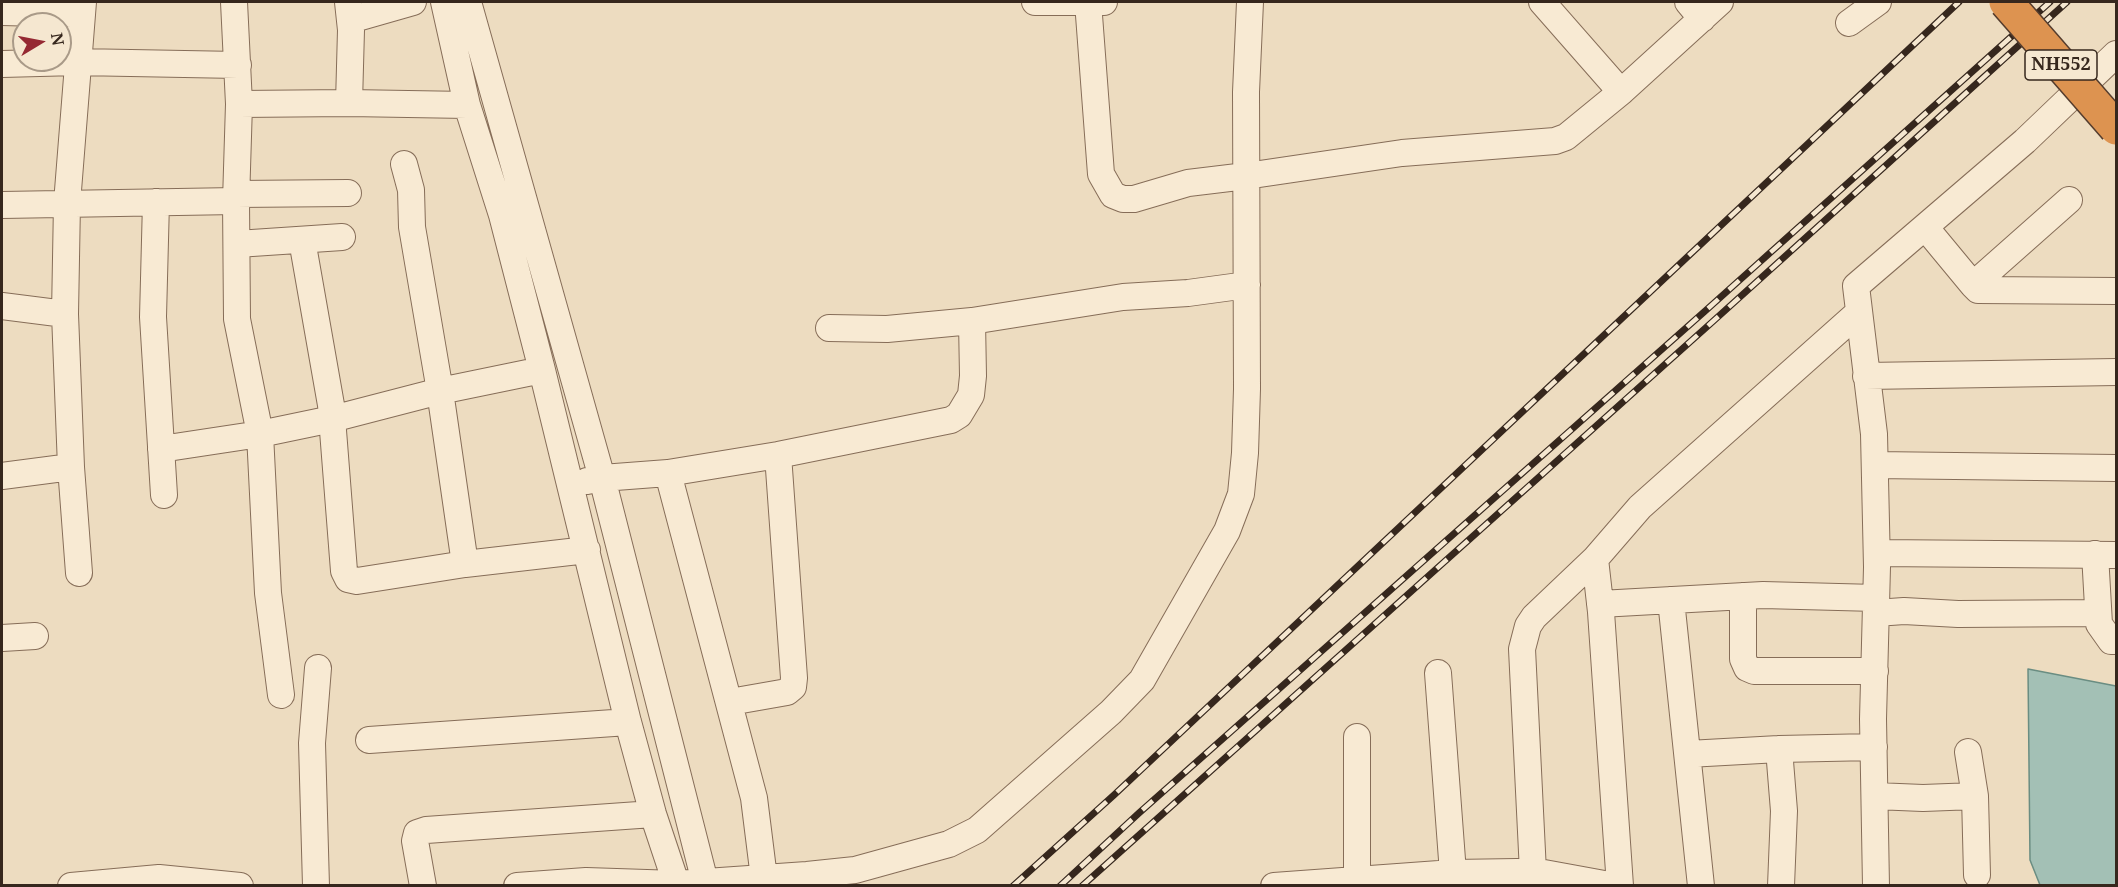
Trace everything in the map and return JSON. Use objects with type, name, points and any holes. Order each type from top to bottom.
[{"type":"highway","name":"NH552","points":[[2006,2],[2116,128]]},
{"type":"street","points":[[234,2],[239,104],[236,197],[237,319],[260,434],[268,593],[281,695]]},
{"type":"street","points":[[350,103],[349,11],[412,2]]},
{"type":"street","points":[[444,2],[467,105],[502,214],[542,370],[628,722],[653,814],[677,885]]},
{"type":"street","points":[[468,2],[602,478],[706,884]]},
{"type":"street","points":[[1035,2],[1104,2]]},
{"type":"street","points":[[1088,2],[1101,174],[1113,195],[1123,199],[1134,199],[1188,183],[1402,153],[1555,141],[1566,137],[1621,93],[1703,7]]},
{"type":"street","points":[[517,885],[586,881],[706,884],[855,870],[949,844],[976,830],[1111,712],[1142,680],[1227,531],[1241,494],[1247,399],[1246,92],[1250,2]]},
{"type":"street","points":[[1542,2],[1621,93]]},
{"type":"street","points":[[1849,23],[1878,2]]},
{"type":"street","points":[[2,12],[82,8],[67,203],[65,314],[71,467],[79,573]]},
{"type":"street","points":[[1876,885],[1874,747],[1877,553],[1874,434],[1856,286],[2025,141],[2116,54]]},
{"type":"street","points":[[2,64],[77,62],[238,65]]},
{"type":"street","points":[[239,104],[467,105]]},
{"type":"street","points":[[404,164],[411,190],[412,227],[440,391],[465,564]]},
{"type":"street","points":[[2,205],[156,202],[348,193]]},
{"type":"street","points":[[1973,285],[2069,200]]},
{"type":"street","points":[[156,202],[153,317],[164,495]]},
{"type":"street","points":[[1925,226],[1978,290],[2116,291]]},
{"type":"street","points":[[237,244],[342,237]]},
{"type":"street","points":[[302,240],[331,405],[344,571],[348,579],[357,581],[465,564],[587,550]]},
{"type":"street","points":[[829,328],[887,329],[972,321],[1123,297],[1188,293],[1247,285]]},
{"type":"street","points":[[2,306],[65,314]]},
{"type":"street","points":[[1533,872],[1522,649],[1528,626],[1534,617],[1596,559],[1640,507],[1858,313]]},
{"type":"street","points":[[571,485],[602,478],[668,473],[778,455],[942,423],[959,415],[971,395],[972,321]]},
{"type":"street","points":[[161,449],[260,434],[332,419],[440,391],[542,370]]},
{"type":"street","points":[[1866,376],[2116,372]]},
{"type":"street","points":[[730,702],[787,692],[793,687],[778,455]]},
{"type":"street","points":[[1875,465],[2116,468]]},
{"type":"street","points":[[2,476],[71,467]]},
{"type":"street","points":[[668,473],[754,798],[764,878]]},
{"type":"street","points":[[1877,553],[2106,555],[2098,612],[2099,624],[2111,641],[2116,641]]},
{"type":"street","points":[[1596,559],[1620,885]]},
{"type":"street","points":[[1600,604],[1743,596],[1876,605],[1904,611],[1958,614],[2098,612]]},
{"type":"street","points":[[1743,596],[1743,659],[1747,668],[1754,670],[1875,671]]},
{"type":"street","points":[[1671,600],[1701,885]]},
{"type":"street","points":[[2,638],[35,636]]},
{"type":"street","points":[[316,885],[312,743],[318,668]]},
{"type":"street","points":[[1438,673],[1453,873]]},
{"type":"street","points":[[369,740],[628,722]]},
{"type":"street","points":[[1357,737],[1357,880]]},
{"type":"street","points":[[1688,754],[1874,747]]},
{"type":"street","points":[[1779,749],[1784,811],[1780,885]]},
{"type":"street","points":[[1968,752],[1975,796],[1977,875]]},
{"type":"street","points":[[1875,796],[1923,798],[1975,796]]},
{"type":"street","points":[[423,885],[415,841],[417,833],[426,830],[653,814]]},
{"type":"street","points":[[1274,885],[1453,873],[1533,872],[1615,885]]},
{"type":"street","points":[[70,885],[159,878],[240,885]]},
{"type":"shaded area","points":[[2028,669],[2116,686],[2116,885],[2040,885],[2030,860]]},
{"type":"railway","points":[[1013,886],[1114,795],[1959,2]]},
{"type":"railway","points":[[1060,886],[1139,813],[2050,2]]},
{"type":"railway","points":[[1082,886],[2067,2]]}]
